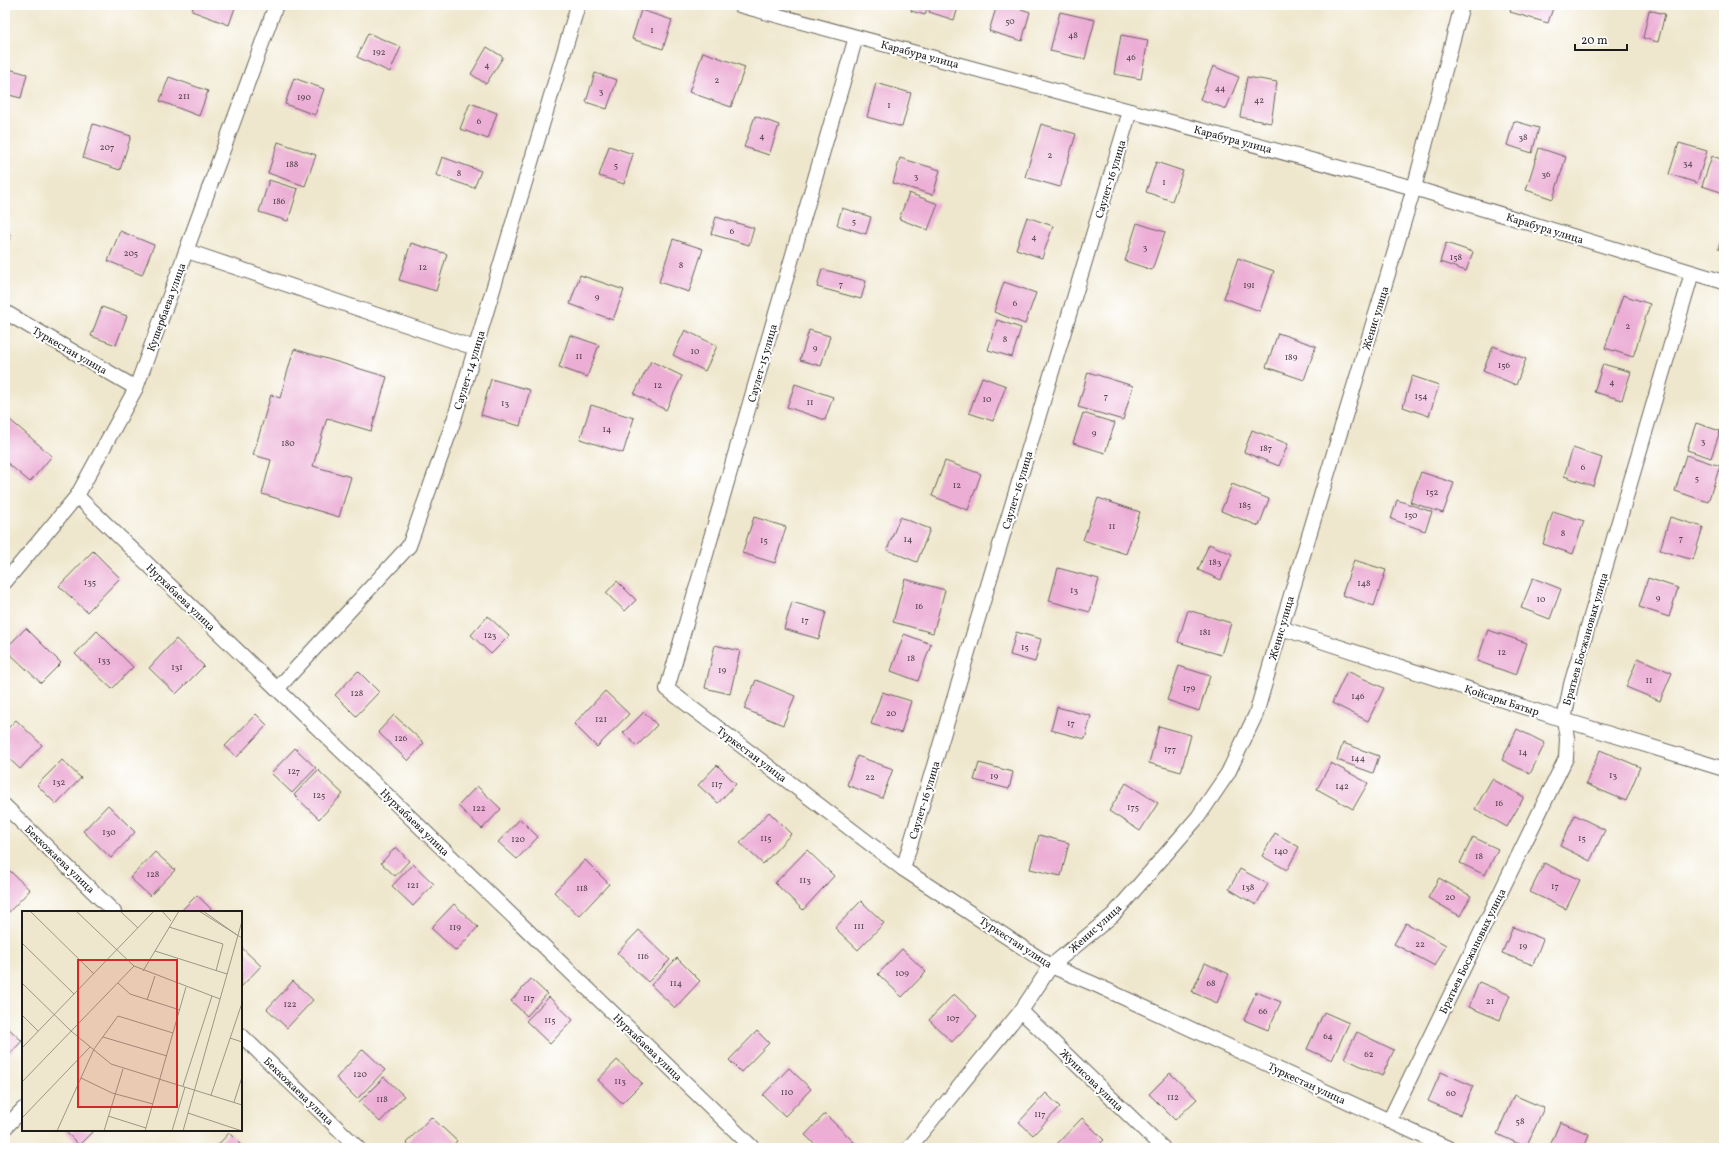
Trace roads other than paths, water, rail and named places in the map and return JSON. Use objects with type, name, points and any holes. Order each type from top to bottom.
[{"type":"street","name":"Кушербаева улица","points":[[5,582],[77,496],[136,388],[276,5]]},
{"type":"street","name":"Саулет-14 улица","points":[[277,689],[409,546],[454,420],[578,5]]},
{"type":"street","name":"Карабура улица","points":[[739,5],[1414,188],[1724,282]]},
{"type":"street","name":"Женис улица","points":[[909,1148],[1021,1011],[1051,966],[1113,915],[1198,816],[1228,773],[1256,714],[1414,188],[1462,5]]},
{"type":"street","name":"Саулет-15 улица","points":[[667,689],[856,37]]},
{"type":"street","name":"Саулет-16 улица","points":[[903,868],[1130,111]]},
{"type":"street","points":[[187,251],[475,348]]},
{"type":"street","name":"Братьев Босжановых улица","points":[[1389,1121],[1566,758],[1568,738],[1564,720],[1571,684],[1692,273]]},
{"type":"street","name":"Туркестан улица","points":[[5,312],[136,388]]},
{"type":"street","name":"Нурхабаева улица","points":[[77,496],[753,1148]]},
{"type":"street","name":"Қойсары Батыр","points":[[1281,628],[1564,720],[1724,769]]},
{"type":"street","name":"Туркестан улица","points":[[667,689],[903,868],[1051,966],[1094,984],[1448,1148]]},
{"type":"street","name":"Беккожаева улица","points":[[5,806],[113,911]]},
{"type":"street","name":"Жунисова улица","points":[[1021,1011],[1163,1148]]},
{"type":"street","name":"Беккожаева улица","points":[[242,1036],[358,1148]]},
{"type":"street","points":[[5,1128],[22,1110]]}]
